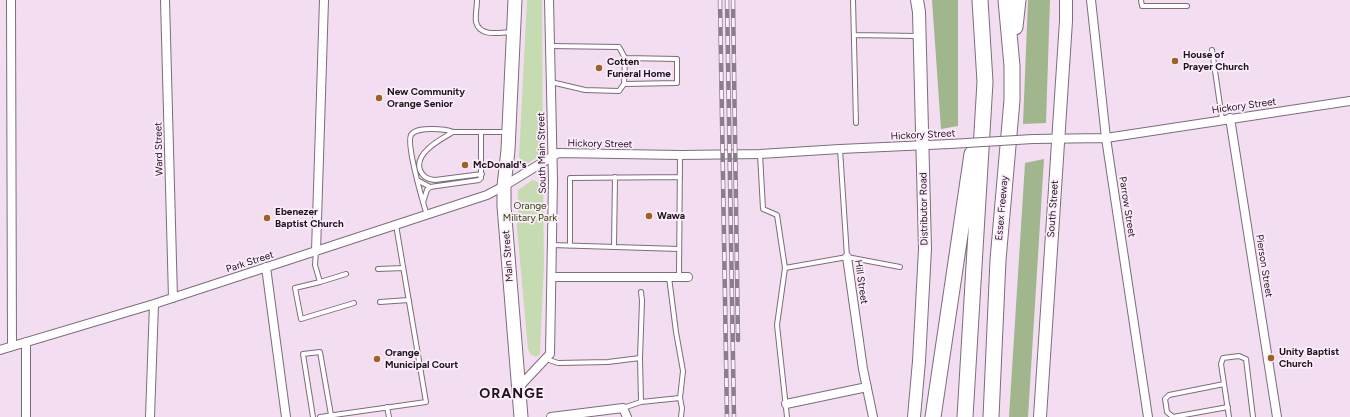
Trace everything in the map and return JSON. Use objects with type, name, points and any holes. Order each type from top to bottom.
[{"type":"highway","points":[[965,417],[985,82],[980,0]]},
{"type":"highway","name":"Essex Freeway","points":[[991,417],[998,260],[1012,100],[1012,66],[1006,0]]},
{"type":"highway","points":[[1012,66],[1018,0]]},
{"type":"highway","points":[[933,417],[967,183],[985,82]]},
{"type":"main road","name":"Main Street","points":[[515,0],[504,206],[521,417]]},
{"type":"main road","name":"Distributor Road","points":[[914,417],[919,361],[925,249],[920,36],[917,0]]},
{"type":"main road","name":"South Street","points":[[1041,392],[1066,21],[1066,0]]},
{"type":"main road","points":[[1040,417],[1041,392]]},
{"type":"street","points":[[11,0],[12,346]]},
{"type":"street","name":"Ward Street","points":[[165,0],[173,298]]},
{"type":"street","points":[[316,251],[324,0]]},
{"type":"street","name":"South Main Street","points":[[518,389],[550,354],[552,277],[552,156],[549,0]]},
{"type":"street","name":"Parrow Street","points":[[1090,0],[1106,138],[1148,417]]},
{"type":"street","name":"Hickory Street","points":[[504,186],[558,153],[680,155],[760,154],[1034,139],[1106,138],[1226,119],[1350,102]]},
{"type":"street","name":"Pierson Street","points":[[1226,119],[1277,417]]},
{"type":"street","name":"Park Street","points":[[0,350],[173,298],[487,195],[504,186]]},
{"type":"street","name":"Hill Street","points":[[847,257],[867,388],[873,417]]},
{"type":"street","points":[[266,267],[286,417]]},
{"type":"street","points":[[552,277],[688,277]]},
{"type":"street","points":[[150,417],[154,304]]},
{"type":"street","points":[[26,342],[26,417]]},
{"type":"street","points":[[786,404],[867,388]]},
{"type":"street","name":"South Street","points":[[1041,392],[1047,417]]},
{"type":"street","points":[[551,417],[623,408],[627,417]]},
{"type":"lane","points":[[477,0],[476,23],[481,30],[488,33],[514,32]]},
{"type":"lane","points":[[853,0],[856,123]]},
{"type":"lane","points":[[1142,0],[1142,6],[1187,6]]},
{"type":"lane","points":[[854,35],[920,36]]},
{"type":"lane","points":[[550,46],[619,47],[625,58],[624,84],[619,91],[585,90],[550,82]]},
{"type":"lane","points":[[1212,50],[1226,119]]},
{"type":"lane","points":[[624,84],[677,83],[677,59],[625,58]]},
{"type":"lane","points":[[427,215],[410,140],[412,135],[417,131],[427,129],[447,129],[453,132],[509,132]]},
{"type":"lane","points":[[453,132],[435,143],[422,155],[419,161],[419,166],[423,176],[427,179],[434,180],[482,174]]},
{"type":"lane","points":[[418,180],[430,187],[479,180],[482,174],[481,132]]},
{"type":"lane","name":"Hill Street","points":[[840,149],[847,257]]},
{"type":"lane","points":[[760,154],[763,209],[777,215],[785,268],[777,325],[787,417]]},
{"type":"lane","points":[[679,277],[680,155]]},
{"type":"lane","points":[[614,247],[615,177]]},
{"type":"lane","points":[[570,246],[570,178],[680,177]]},
{"type":"lane","points":[[423,202],[427,190],[430,187]]},
{"type":"lane","points":[[320,417],[426,402],[396,225]]},
{"type":"lane","points":[[552,245],[679,249]]},
{"type":"lane","points":[[316,251],[315,265],[320,282]]},
{"type":"lane","points":[[785,268],[847,257],[900,267]]},
{"type":"lane","points":[[378,269],[403,268]]},
{"type":"lane","points":[[346,274],[295,288],[301,319],[354,303]]},
{"type":"lane","points":[[669,277],[683,371],[680,398],[682,408],[681,417]]},
{"type":"lane","points":[[641,292],[641,402]]},
{"type":"lane","points":[[380,302],[409,300]]},
{"type":"lane","points":[[313,417],[303,354],[320,352],[331,415]]},
{"type":"lane","points":[[1229,417],[1221,364],[1223,358],[1240,356],[1246,359],[1253,417]]},
{"type":"lane","points":[[545,359],[558,363],[608,362],[640,358]]},
{"type":"lane","points":[[1224,384],[1169,395],[1165,399],[1167,412],[1172,417],[1228,407]]},
{"type":"lane","points":[[623,408],[641,402],[680,398]]},
{"type":"lane","points":[[387,407],[389,417]]},
{"type":"green space","points":[[527,0],[542,0],[543,152],[527,164],[524,163],[519,157]]},
{"type":"green space","points":[[932,0],[958,0],[958,126],[941,129]]},
{"type":"green space","points":[[1028,0],[1050,0],[1046,123],[1023,124]]},
{"type":"green space","points":[[1044,159],[1028,417],[1009,417],[1025,163]]},
{"type":"green space","name":"Orange Military Park","points":[[533,180],[538,182],[543,187],[544,264],[540,354],[536,357],[530,354],[528,349],[517,228],[518,190]]},
{"type":"railway","points":[[720,0],[727,417]]},
{"type":"railway","points":[[727,0],[734,417]]},
{"type":"railway","points":[[733,0],[738,340]]},
{"type":"place","name":"House of Prayer Church","points":[[1175,61]]},
{"type":"place","name":"Cotten Funeral Home","points":[[599,68]]},
{"type":"place","name":"New Community Orange Senior","points":[[379,98]]},
{"type":"place","name":"McDonald's","points":[[465,165]]},
{"type":"place","name":"Wawa","points":[[649,216]]},
{"type":"place","name":"Ebenezer Baptist Church","points":[[267,218]]},
{"type":"place","name":"Unity Baptist Church","points":[[1271,358]]},
{"type":"place","name":"Orange Municipal Court","points":[[377,359]]},
{"type":"district","name":"ORANGE","points":[[512,394]]}]
